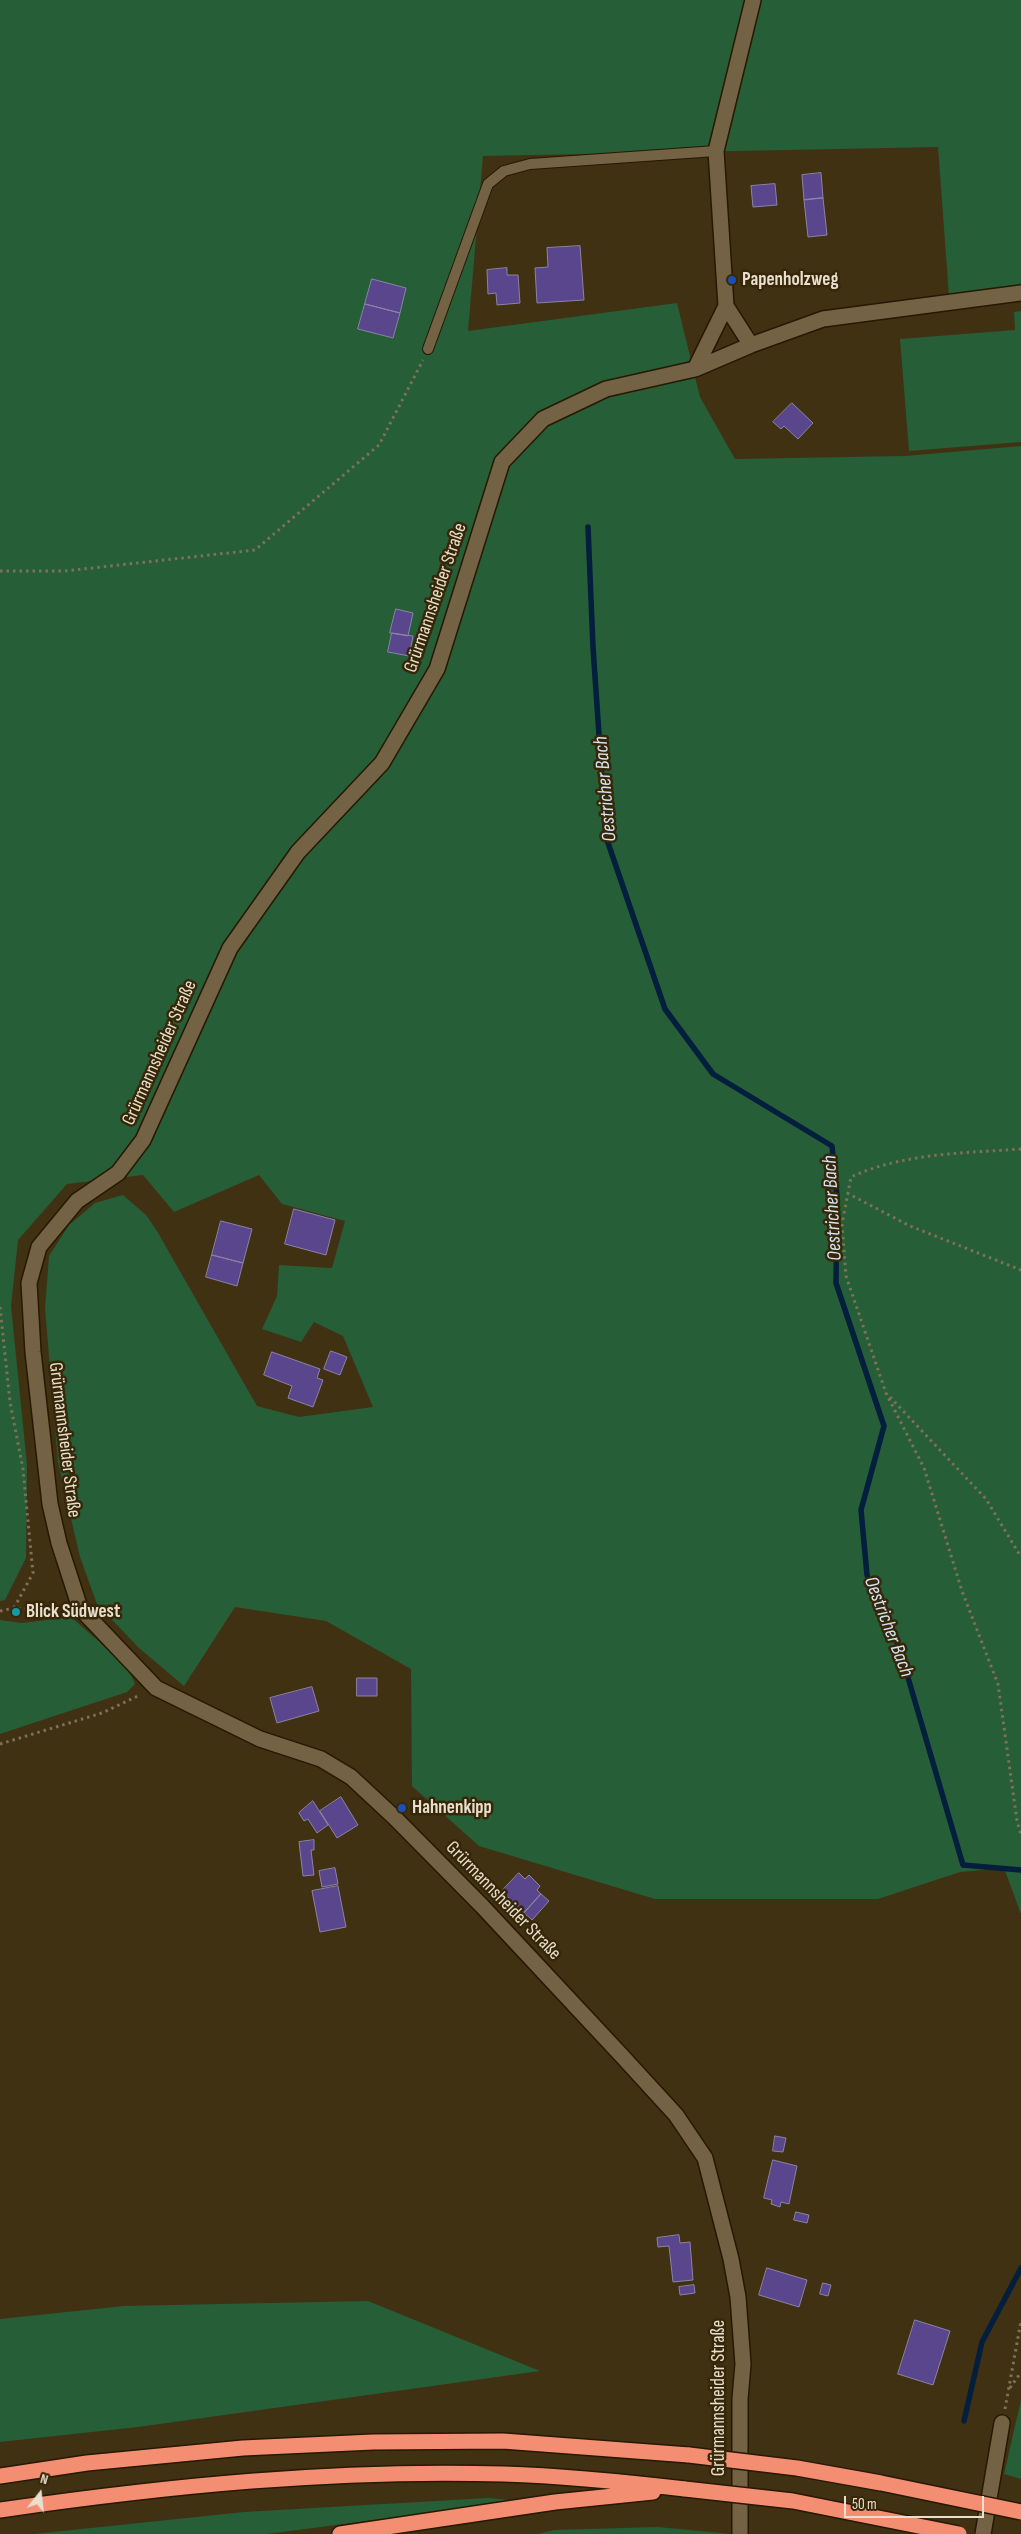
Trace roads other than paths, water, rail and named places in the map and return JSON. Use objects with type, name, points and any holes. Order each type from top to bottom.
[{"type":"highway","points":[[0,2476],[87,2463],[233,2449],[373,2442],[503,2441],[689,2455],[797,2468],[1021,2512]]},
{"type":"highway","points":[[0,2510],[78,2499],[252,2480],[377,2474],[504,2474],[588,2478],[793,2501],[959,2534]]},
{"type":"highway","points":[[340,2534],[554,2502],[685,2489]]},
{"type":"street","points":[[750,345],[726,306],[716,151],[753,0]]},
{"type":"street","points":[[695,369],[750,345],[823,319],[1021,292]]},
{"type":"street","points":[[695,369],[726,306]]},
{"type":"street","name":"Grürmannsheider Straße","points":[[695,369],[606,389],[543,419],[502,462],[437,669],[382,763],[298,852],[230,948],[143,1140],[118,1173],[77,1201],[39,1247],[29,1283],[33,1352],[50,1504],[59,1543],[80,1608],[156,1688],[260,1739],[321,1759],[350,1777],[394,1817],[482,1906],[676,2115],[705,2158],[731,2260],[738,2297],[743,2364],[740,2399],[740,2534]]},
{"type":"street","points":[[983,2534],[1002,2423]]},
{"type":"lane","points":[[428,349],[488,184],[504,171],[530,164],[716,151]]},
{"type":"waterway","name":"Oestricher Bach","points":[[588,527],[593,647],[606,837],[665,1009],[713,1074],[832,1146],[837,1196],[836,1283],[884,1426],[861,1510],[867,1575],[899,1647],[963,1865],[1021,1870]]},
{"type":"waterway","name":"Oestricher Bach","points":[[964,2421],[982,2342],[1021,2268]]},
{"type":"place","name":"Papenholzweg","points":[[732,280]]},
{"type":"place","name":"Blick Südwest","points":[[16,1612]]},
{"type":"place","name":"Hahnenkipp","points":[[402,1808]]}]
